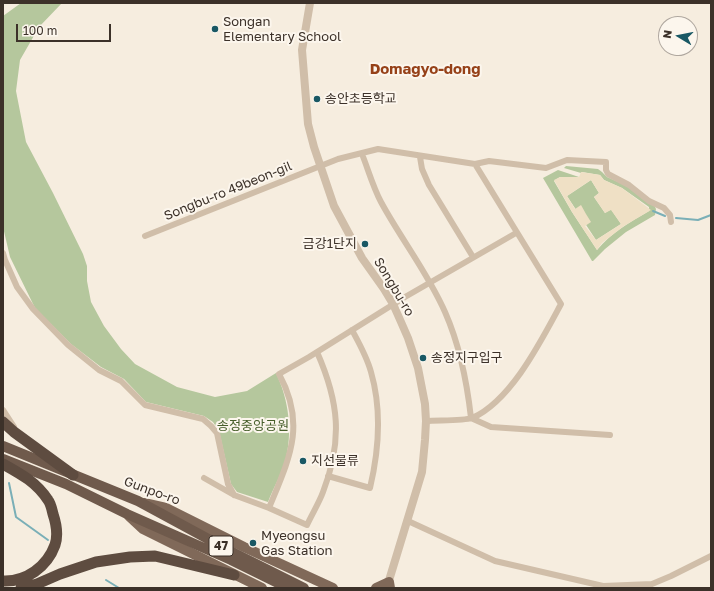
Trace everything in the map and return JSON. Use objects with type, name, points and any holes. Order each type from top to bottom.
[{"type":"highway","points":[[3,422],[73,475]]},
{"type":"highway","name":"Gunpo-ro","points":[[3,446],[138,502]]},
{"type":"highway","name":"47","points":[[3,459],[66,484],[127,514],[231,560],[288,588]]},
{"type":"highway","points":[[3,464],[33,482],[49,501],[56,523],[55,544],[47,559],[35,572],[12,581],[3,581]]},
{"type":"highway","name":"47","points":[[138,502],[304,588]]},
{"type":"highway","points":[[21,588],[37,584],[60,574],[96,562],[130,557],[155,556],[234,575]]},
{"type":"main road","name":"Gunpo-ro","points":[[138,502],[166,508],[244,547],[333,588]]},
{"type":"main road","name":"47","points":[[127,514],[143,529],[262,588]]},
{"type":"main road","points":[[376,588],[389,586]]},
{"type":"street","name":"Songbu-ro","points":[[310,3],[302,50],[308,124],[320,166],[337,212],[362,258],[393,304],[408,338],[418,368],[425,404],[426,421],[422,472],[389,586]]},
{"type":"street","name":"Songbu-ro 49beon-gil","points":[[145,236],[338,159],[378,149],[420,157],[476,164],[489,161],[546,168],[566,160],[606,162],[606,170],[608,174],[626,183],[649,201],[664,208],[670,215],[672,222]]},
{"type":"street","points":[[362,154],[380,201],[430,282],[445,312],[457,342],[471,418]]},
{"type":"street","points":[[420,157],[422,169],[429,184],[473,257]]},
{"type":"street","points":[[426,421],[471,418],[491,406],[523,371],[561,304],[476,164]]},
{"type":"street","points":[[270,508],[287,462],[292,446],[294,432],[294,422],[287,388],[279,374],[430,282],[473,257],[518,235]]},
{"type":"street","points":[[3,253],[17,287],[33,309],[68,345],[99,370],[121,381],[145,405],[203,419],[211,426],[217,433],[228,484],[234,495]]},
{"type":"street","points":[[328,476],[370,488],[377,452],[378,414],[371,371],[352,330]]},
{"type":"street","points":[[204,478],[234,495],[270,508],[307,525],[323,492],[334,453],[336,437],[336,417],[332,392],[326,372],[317,352]]},
{"type":"street","points":[[3,410],[21,437]]},
{"type":"street","points":[[471,418],[491,427],[610,435]]},
{"type":"street","points":[[408,521],[495,561],[603,586],[652,584],[711,556]]},
{"type":"green space","name":"송정중앙공원","points":[[21,3],[62,3],[39,27],[20,60],[16,91],[26,142],[83,254],[87,266],[87,281],[91,302],[104,326],[121,349],[135,364],[177,387],[215,397],[247,391],[276,373],[287,405],[289,440],[285,462],[268,502],[237,492],[231,484],[219,431],[213,422],[204,416],[146,402],[124,379],[101,367],[71,344],[35,308],[10,257],[3,227],[3,16]]},
{"type":"green space","points":[[566,166],[598,169],[607,177],[625,185],[654,205],[656,209],[655,215],[626,232],[592,261],[543,178],[558,170],[579,177],[560,177],[554,181],[597,250],[615,233],[649,211],[649,207],[622,188],[604,180],[600,175],[581,173],[564,168]]},
{"type":"green space","points":[[591,180],[599,193],[594,197],[605,213],[611,209],[621,224],[596,240],[567,196]]},
{"type":"shaded area","points":[[581,172],[600,175],[604,180],[622,188],[651,210],[624,226],[602,243],[597,250],[572,212],[554,180],[560,177],[579,177]],"holes":[[[591,180],[599,193],[594,197],[605,213],[611,210],[621,224],[596,240],[585,226],[591,222],[581,205],[575,209],[567,196]]]},
{"type":"waterway","points":[[653,211],[665,216]]},
{"type":"waterway","points":[[676,218],[698,220],[711,215]]},
{"type":"waterway","points":[[9,483],[16,517],[48,540]]},
{"type":"waterway","points":[[106,580],[119,588]]},
{"type":"place","name":"Songan Elementary School","points":[[215,29]]},
{"type":"place","name":"송안초등학교","points":[[317,99]]},
{"type":"place","name":"금강1단지","points":[[365,244]]},
{"type":"place","name":"송정지구입구","points":[[423,358]]},
{"type":"place","name":"지선물류","points":[[303,461]]},
{"type":"place","name":"Myeongsu Gas Station","points":[[253,543]]},
{"type":"district","name":"Domagyo-dong","points":[[425,69]]}]
